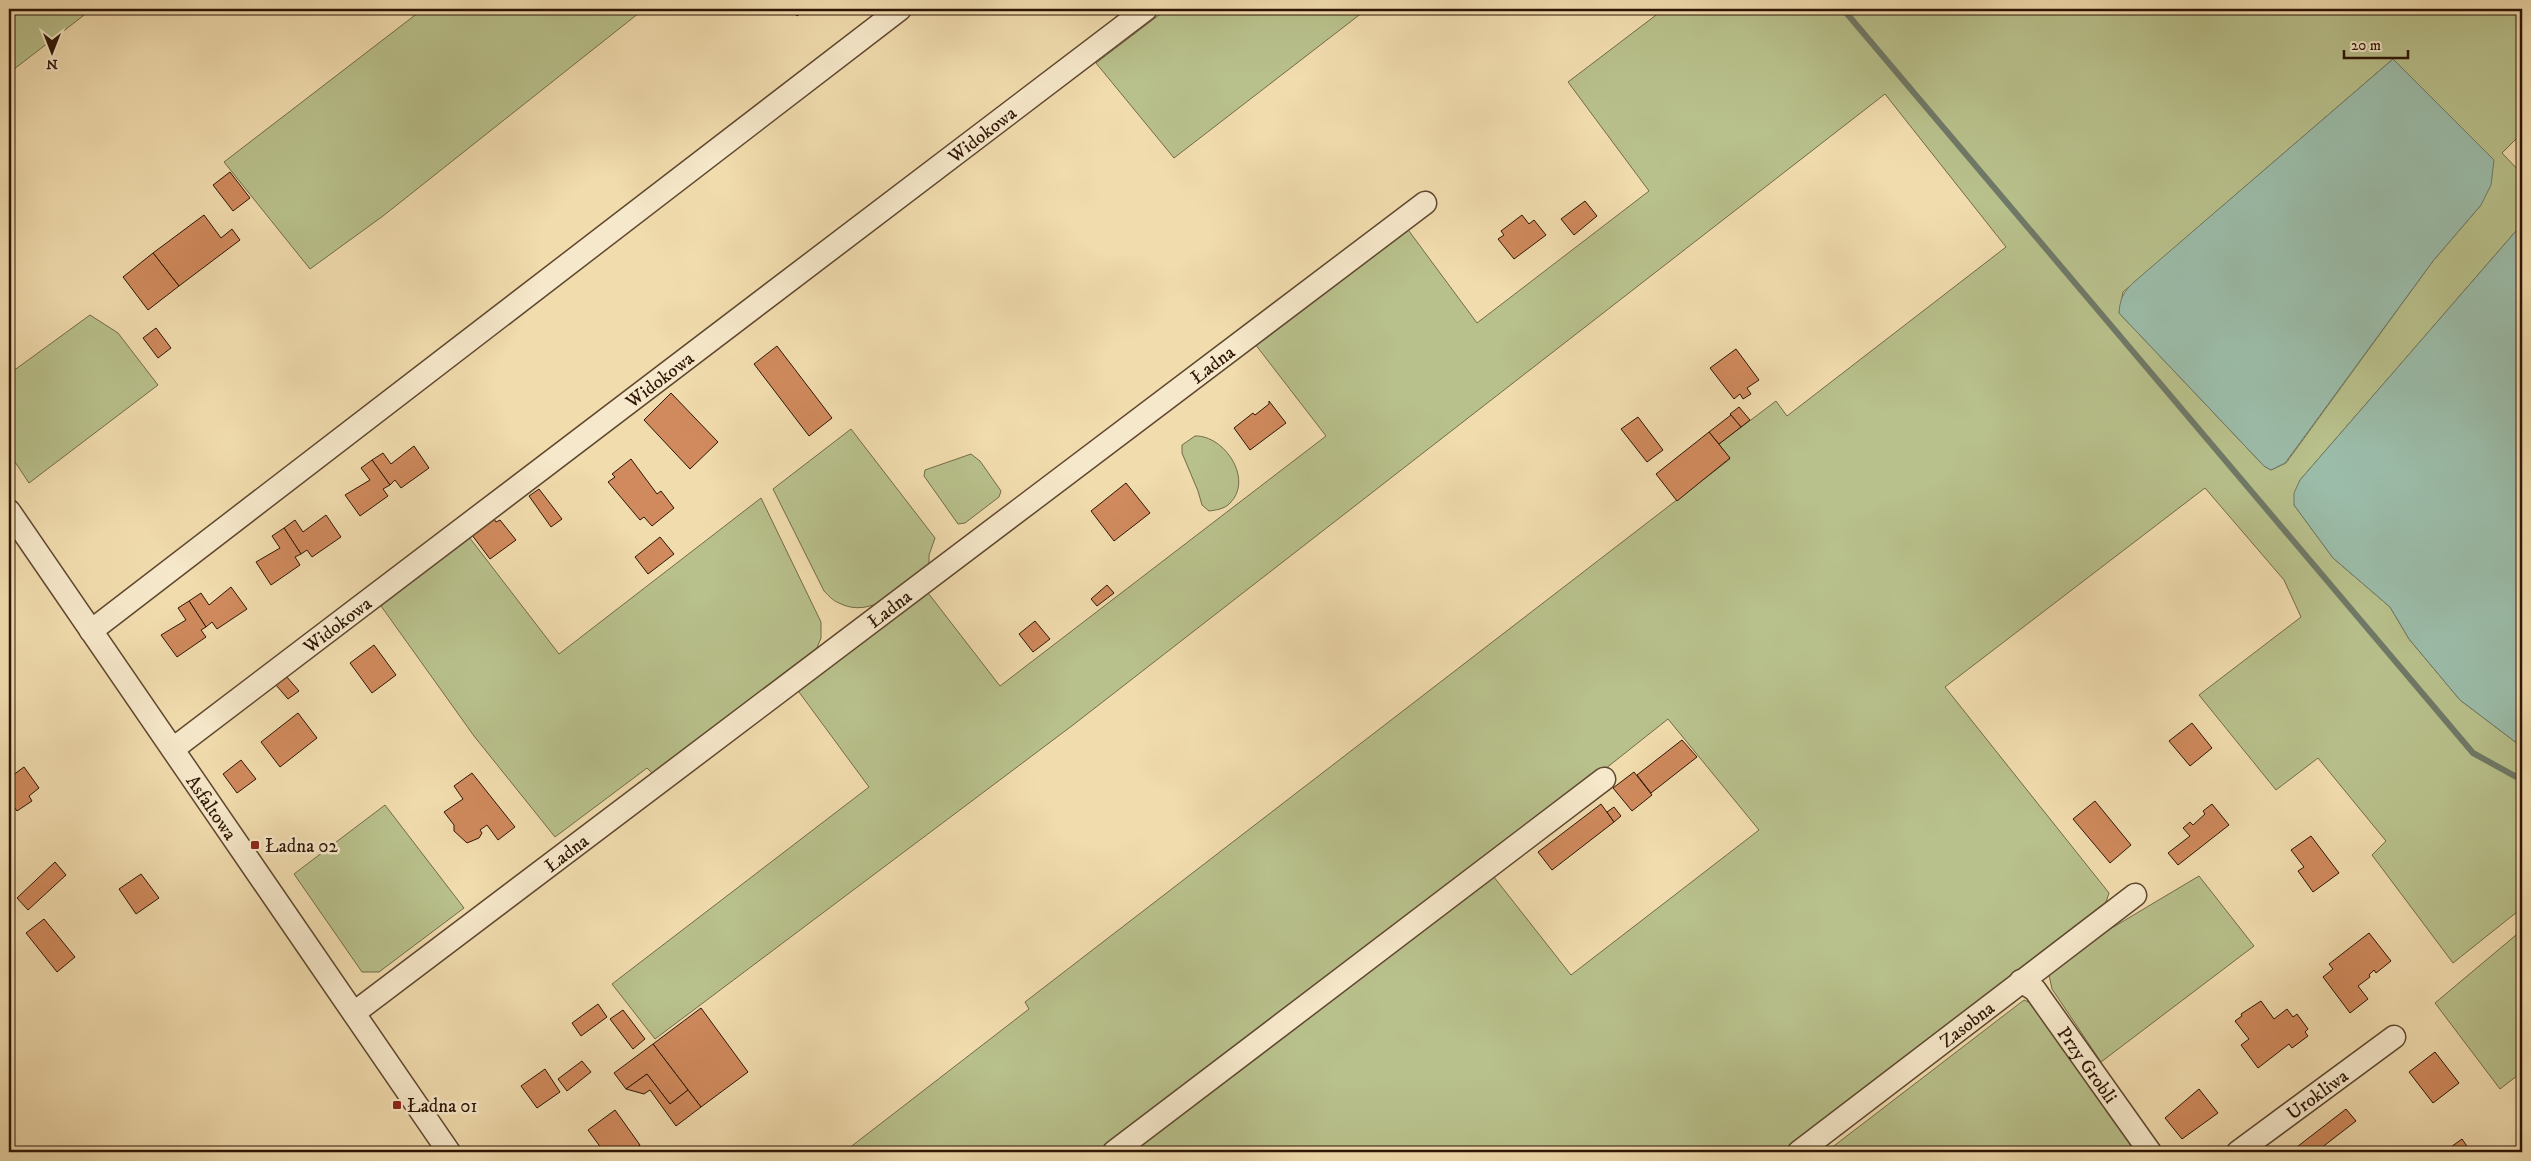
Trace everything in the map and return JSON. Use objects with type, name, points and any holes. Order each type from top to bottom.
[{"type":"street","points":[[91,631],[900,9]]},
{"type":"street","name":"Widokowa","points":[[173,749],[1146,9]]},
{"type":"street","name":"Ładna","points":[[354,1013],[1426,203]]},
{"type":"street","name":"Asfaltowa","points":[[9,511],[449,1152]]},
{"type":"street","points":[[1114,1152],[1604,779]]},
{"type":"street","name":"Zasobna","points":[[1799,1152],[2134,895]]},
{"type":"street","name":"Przy Grobli","points":[[2021,981],[2039,995],[2150,1152]]},
{"type":"street","name":"Urokliwa","points":[[2238,1152],[2394,1037]]},
{"type":"green space","points":[[9,9],[92,9],[9,73]]},
{"type":"green space","points":[[423,9],[644,9],[383,216],[310,269],[224,162]]},
{"type":"green space","points":[[1167,9],[1367,9],[1174,158],[1096,63]]},
{"type":"green space","points":[[1664,9],[2522,9],[2522,133],[2502,153],[2522,174],[2522,224],[2300,480],[2294,505],[2333,558],[2390,607],[2409,639],[2460,700],[2522,747],[2522,908],[2453,963],[2372,855],[2386,841],[2318,758],[2276,790],[2199,695],[2301,617],[2284,580],[2205,488],[1945,687],[2109,893],[2106,902],[1783,1152],[1130,1152],[1490,872],[1571,975],[1759,830],[1668,719],[1513,842],[1101,1152],[844,1152],[1029,1009],[1025,1002],[1730,459],[1719,444],[1776,401],[1787,416],[2006,247],[1885,94],[1073,725],[655,1039],[612,984],[869,787],[796,688],[925,589],[1000,686],[1326,436],[1255,344],[1406,227],[1477,323],[1649,191],[1568,82]],"holes":[[[2393,59],[2481,205],[2433,261],[2286,463],[2271,470],[2264,466],[2119,313],[2123,292]]]},
{"type":"green space","points":[[90,315],[118,333],[158,385],[29,483],[9,453],[9,374]]},
{"type":"green space","points":[[851,429],[935,538],[929,555],[929,570],[886,599],[875,605],[863,607],[851,607],[837,602],[824,591],[773,489]]},
{"type":"green space","points":[[1195,436],[1206,438],[1225,450],[1237,471],[1239,482],[1237,493],[1230,503],[1223,508],[1209,511],[1202,505],[1182,453],[1182,445]]},
{"type":"green space","points":[[971,454],[980,461],[1001,491],[999,497],[965,523],[958,524],[924,476],[925,470]]},
{"type":"green space","points":[[761,498],[821,622],[821,638],[814,655],[653,774],[647,768],[555,837],[474,736],[381,606],[469,537],[559,654]]},
{"type":"green space","points":[[385,805],[464,908],[379,972],[362,972],[294,874]]},
{"type":"green space","points":[[2199,876],[2254,946],[2101,1062],[2052,989],[2049,975],[2058,960]]},
{"type":"green space","points":[[2522,930],[2522,1072],[2500,1089],[2435,1003]]},
{"type":"green space","points":[[2024,1000],[2033,1004],[2139,1152],[1826,1152]]},
{"type":"shaded area","points":[[2393,59],[2494,160],[2491,185],[2481,205],[2433,261],[2285,463],[2271,470],[2264,466],[2119,313],[2121,301],[2125,292],[2136,280]]},
{"type":"shaded area","points":[[2522,224],[2522,747],[2460,700],[2409,639],[2390,607],[2333,558],[2294,505],[2294,493],[2300,480]]},
{"type":"building","points":[[792,9],[806,9],[797,16]]},
{"type":"building","points":[[230,172],[250,198],[233,211],[213,185]]},
{"type":"building","points":[[1585,201],[1597,216],[1574,235],[1561,219]]},
{"type":"building","points":[[204,215],[221,238],[232,229],[240,240],[179,286],[153,253]]},
{"type":"building","points":[[1522,215],[1529,224],[1534,220],[1546,235],[1514,259],[1498,239],[1504,235],[1501,231]]},
{"type":"building","points":[[153,253],[179,286],[148,310],[123,277]]},
{"type":"building","points":[[156,328],[171,348],[158,358],[143,338]]},
{"type":"building","points":[[777,346],[832,418],[809,436],[754,364]]},
{"type":"building","points":[[1736,349],[1759,380],[1747,388],[1751,394],[1743,399],[1740,394],[1734,399],[1710,368]]},
{"type":"building","points":[[671,393],[718,442],[690,469],[644,420]]},
{"type":"building","points":[[1269,401],[1286,423],[1250,450],[1234,428],[1253,413],[1255,415],[1269,404]]},
{"type":"building","points":[[1739,407],[1750,420],[1741,427],[1730,414]]},
{"type":"building","points":[[1731,415],[1741,427],[1719,444],[1709,432]]},
{"type":"building","points":[[1638,417],[1663,450],[1647,462],[1621,429]]},
{"type":"building","points":[[1709,432],[1730,458],[1677,501],[1656,474]]},
{"type":"building","points":[[414,446],[429,468],[401,488],[395,480],[390,485],[372,460],[383,453],[391,464]]},
{"type":"building","points":[[631,459],[657,494],[661,491],[674,508],[652,526],[644,517],[640,520],[608,482],[615,477],[612,474]]},
{"type":"building","points":[[372,460],[390,485],[383,489],[388,496],[360,516],[345,495],[370,480],[361,468]]},
{"type":"building","points":[[1126,483],[1150,513],[1114,541],[1091,511]]},
{"type":"building","points":[[539,489],[562,519],[551,527],[529,496]]},
{"type":"building","points":[[326,515],[341,537],[312,557],[307,550],[301,554],[284,528],[295,520],[303,532]]},
{"type":"building","points":[[494,519],[496,522],[500,520],[516,540],[490,559],[472,535]]},
{"type":"building","points":[[284,528],[301,554],[295,557],[300,565],[271,585],[256,562],[280,548],[272,536]]},
{"type":"building","points":[[660,537],[674,554],[648,574],[635,557]]},
{"type":"building","points":[[1107,585],[1114,593],[1097,606],[1091,599]]},
{"type":"building","points":[[231,587],[247,609],[217,629],[212,622],[206,627],[189,601],[201,593],[209,605]]},
{"type":"building","points":[[189,601],[206,627],[201,630],[206,637],[177,657],[161,635],[186,620],[178,608]]},
{"type":"building","points":[[1035,621],[1050,639],[1033,652],[1019,634]]},
{"type":"building","points":[[374,645],[396,675],[372,693],[350,663]]},
{"type":"building","points":[[286,676],[299,691],[288,699],[276,685]]},
{"type":"building","points":[[298,713],[317,738],[280,767],[261,742]]},
{"type":"building","points":[[2192,723],[2212,748],[2190,766],[2169,741]]},
{"type":"building","points":[[1682,740],[1697,757],[1651,793],[1637,775]]},
{"type":"building","points":[[241,760],[256,779],[237,793],[223,774]]},
{"type":"building","points":[[24,767],[39,788],[29,796],[32,801],[17,811],[9,800],[9,778]]},
{"type":"building","points":[[1634,772],[1652,795],[1632,811],[1613,788]]},
{"type":"building","points":[[472,773],[515,827],[498,840],[487,825],[480,830],[482,833],[479,838],[467,843],[454,831],[454,825],[444,812],[463,799],[454,786]]},
{"type":"building","points":[[2095,801],[2131,845],[2110,863],[2073,819]]},
{"type":"building","points":[[1601,804],[1614,822],[1552,870],[1538,852]]},
{"type":"building","points":[[2212,804],[2229,825],[2178,865],[2168,853],[2190,836],[2183,828],[2190,822],[2193,825],[2205,814],[2203,811]]},
{"type":"building","points":[[1614,807],[1621,816],[1614,822],[1607,812]]},
{"type":"building","points":[[2311,836],[2339,873],[2313,892],[2298,871],[2304,867],[2291,850]]},
{"type":"building","points":[[55,862],[66,875],[28,910],[17,898]]},
{"type":"building","points":[[141,874],[159,898],[136,914],[119,889]]},
{"type":"building","points":[[44,919],[75,957],[57,972],[26,933]]},
{"type":"building","points":[[2369,933],[2391,961],[2376,973],[2374,970],[2369,975],[2370,977],[2358,986],[2368,999],[2350,1013],[2323,977],[2333,969],[2329,964]]},
{"type":"building","points":[[2261,1001],[2274,1019],[2287,1009],[2293,1017],[2297,1014],[2308,1029],[2305,1032],[2308,1036],[2292,1048],[2289,1044],[2258,1068],[2241,1045],[2249,1039],[2235,1021],[2242,1016],[2241,1014]]},
{"type":"building","points":[[598,1004],[607,1017],[581,1036],[572,1023]]},
{"type":"building","points":[[701,1008],[748,1072],[701,1107],[653,1044]]},
{"type":"building","points":[[623,1010],[645,1039],[633,1049],[610,1019]]},
{"type":"building","points":[[653,1044],[688,1090],[670,1104],[647,1074],[626,1089],[614,1073]]},
{"type":"building","points":[[2435,1052],[2459,1083],[2433,1103],[2409,1072]]},
{"type":"building","points":[[582,1061],[591,1072],[567,1091],[558,1079]]},
{"type":"building","points":[[545,1069],[560,1092],[537,1108],[521,1086]]},
{"type":"building","points":[[647,1074],[670,1104],[688,1090],[701,1107],[676,1126],[650,1090],[644,1094],[626,1089]]},
{"type":"building","points":[[2199,1089],[2218,1113],[2182,1139],[2165,1118]]},
{"type":"building","points":[[2346,1109],[2356,1121],[2316,1152],[2294,1152],[2293,1150]]},
{"type":"building","points":[[615,1110],[640,1145],[630,1152],[604,1152],[588,1130]]},
{"type":"building","points":[[2462,1139],[2471,1152],[2444,1152]]},
{"type":"waterway","points":[[1843,9],[2473,753],[2522,780]]},
{"type":"place","name":"Ładna 02","points":[[255,845]]},
{"type":"place","name":"Ładna 01","points":[[397,1105]]}]
